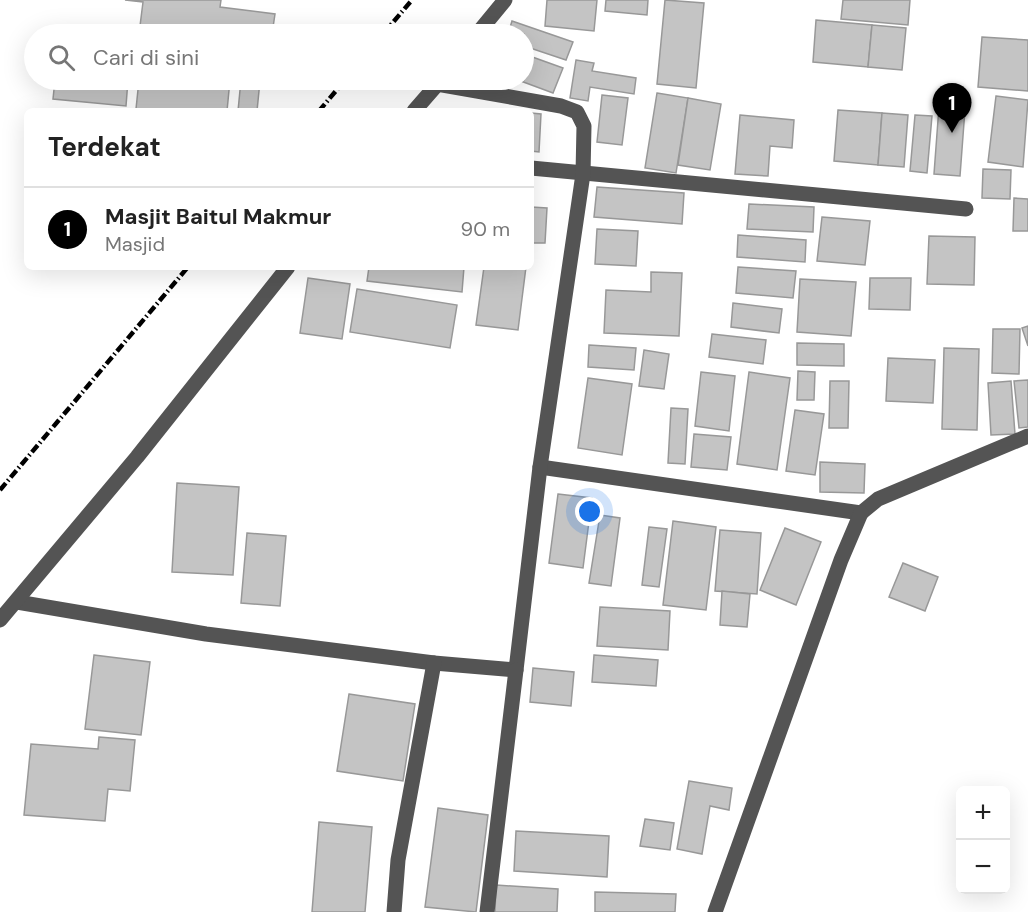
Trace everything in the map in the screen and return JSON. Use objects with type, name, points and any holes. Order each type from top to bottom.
[{"type":"street","points":[[485,24],[505,0]]},
{"type":"street","points":[[417,108],[432,90]]},
{"type":"street","points":[[480,90],[561,106],[577,112],[584,126],[583,174],[540,467],[487,912]]},
{"type":"street","points":[[534,168],[966,209]]},
{"type":"street","points":[[0,620],[286,270]]},
{"type":"street","points":[[715,912],[841,560],[861,513],[878,499],[1028,436]]},
{"type":"street","points":[[540,467],[861,513]]},
{"type":"street","points":[[17,602],[206,634],[434,663],[516,670]]},
{"type":"street","points":[[394,912],[398,860],[434,663]]},
{"type":"building","points":[[125,0],[221,0],[220,7],[275,14],[274,24],[140,24],[143,2]]},
{"type":"building","points":[[547,0],[597,0],[594,31],[545,26]]},
{"type":"building","points":[[606,0],[648,0],[647,15],[605,11]]},
{"type":"building","points":[[665,0],[704,3],[696,88],[657,84]]},
{"type":"building","points":[[843,0],[910,0],[908,25],[841,19]]},
{"type":"building","points":[[816,20],[872,25],[868,67],[813,62]]},
{"type":"building","points":[[872,25],[906,28],[902,70],[868,67]]},
{"type":"building","points":[[534,29],[573,42],[566,60],[534,49]]},
{"type":"building","points":[[982,37],[1028,40],[1028,91],[978,87]]},
{"type":"building","points":[[534,58],[563,68],[553,93],[534,86]]},
{"type":"building","points":[[576,60],[594,63],[592,71],[636,78],[634,94],[590,87],[588,101],[570,98]]},
{"type":"building","points":[[54,90],[127,90],[126,106],[53,99]]},
{"type":"building","points":[[138,90],[229,90],[227,108],[136,108]]},
{"type":"building","points":[[240,90],[259,90],[257,108],[238,108]]},
{"type":"building","points":[[657,93],[688,98],[676,173],[645,168]]},
{"type":"building","points":[[940,93],[966,96],[960,176],[934,174]]},
{"type":"building","points":[[602,95],[628,98],[622,145],[597,142]]},
{"type":"building","points":[[996,96],[1028,100],[1023,167],[988,162]]},
{"type":"building","points":[[688,98],[721,104],[710,170],[678,165]]},
{"type":"building","points":[[838,110],[882,113],[878,165],[834,161]]},
{"type":"building","points":[[534,113],[541,114],[539,152],[534,151]]},
{"type":"building","points":[[882,113],[908,115],[904,167],[878,165]]},
{"type":"building","points":[[740,115],[794,120],[792,148],[770,146],[768,176],[735,174]]},
{"type":"building","points":[[915,115],[932,116],[927,173],[910,171]]},
{"type":"building","points":[[983,169],[1011,170],[1010,199],[982,198]]},
{"type":"building","points":[[597,187],[684,193],[682,224],[594,217]]},
{"type":"building","points":[[1014,198],[1028,199],[1028,231],[1013,231]]},
{"type":"building","points":[[749,204],[814,207],[813,232],[747,229]]},
{"type":"building","points":[[534,207],[547,208],[545,243],[534,243]]},
{"type":"building","points":[[822,217],[870,221],[865,265],[817,261]]},
{"type":"building","points":[[597,229],[638,231],[636,266],[595,264]]},
{"type":"building","points":[[738,235],[806,240],[805,262],[737,257]]},
{"type":"building","points":[[929,236],[975,237],[974,285],[927,284]]},
{"type":"building","points":[[738,267],[796,271],[793,298],[736,293]]},
{"type":"building","points":[[369,270],[464,270],[462,292],[367,281]]},
{"type":"building","points":[[484,270],[526,270],[518,330],[476,325]]},
{"type":"building","points":[[651,272],[682,273],[679,336],[604,333],[606,290],[651,292]]},
{"type":"building","points":[[308,278],[350,284],[342,339],[300,333]]},
{"type":"building","points":[[870,278],[911,278],[910,310],[869,309]]},
{"type":"building","points":[[800,279],[856,282],[851,336],[797,332]]},
{"type":"building","points":[[357,289],[457,305],[450,348],[350,332]]},
{"type":"building","points":[[733,303],[782,309],[779,333],[731,327]]},
{"type":"building","points":[[1028,326],[1028,346],[1022,328]]},
{"type":"building","points":[[993,329],[1020,329],[1019,374],[992,373]]},
{"type":"building","points":[[712,334],[766,340],[763,364],[709,357]]},
{"type":"building","points":[[797,343],[844,344],[844,366],[797,365]]},
{"type":"building","points":[[589,345],[636,348],[634,370],[588,367]]},
{"type":"building","points":[[944,348],[979,349],[977,430],[942,429]]},
{"type":"building","points":[[644,350],[669,354],[664,389],[639,386]]},
{"type":"building","points":[[888,358],[935,360],[933,403],[886,401]]},
{"type":"building","points":[[798,371],[815,372],[814,400],[797,400]]},
{"type":"building","points":[[701,372],[735,376],[729,431],[695,426]]},
{"type":"building","points":[[749,372],[790,378],[777,470],[737,464]]},
{"type":"building","points":[[588,378],[632,384],[622,455],[578,448]]},
{"type":"building","points":[[1028,380],[1028,427],[1019,428],[1014,381]]},
{"type":"building","points":[[830,381],[849,381],[848,428],[829,428]]},
{"type":"building","points":[[1011,381],[1015,434],[991,435],[988,383]]},
{"type":"building","points":[[671,408],[688,409],[685,464],[668,463]]},
{"type":"building","points":[[795,410],[824,414],[815,475],[786,471]]},
{"type":"building","points":[[694,434],[731,437],[727,470],[691,467]]},
{"type":"building","points":[[820,462],[865,464],[864,493],[820,492]]},
{"type":"building","points":[[177,483],[239,487],[233,575],[172,572]]},
{"type":"building","points":[[558,494],[592,498],[583,568],[549,563]]},
{"type":"building","points":[[600,515],[620,518],[611,586],[589,583]]},
{"type":"building","points":[[673,521],[716,527],[706,610],[663,605]]},
{"type":"building","points":[[649,527],[667,529],[659,587],[642,585]]},
{"type":"building","points":[[785,528],[821,542],[796,605],[760,590]]},
{"type":"building","points":[[720,530],[761,533],[757,594],[715,591]]},
{"type":"building","points":[[247,533],[286,536],[280,606],[241,603]]},
{"type":"building","points":[[903,563],[938,577],[925,611],[889,597]]},
{"type":"building","points":[[722,591],[750,594],[747,627],[720,625]]},
{"type":"building","points":[[600,607],[670,611],[668,650],[597,646]]},
{"type":"building","points":[[94,655],[150,662],[141,735],[85,729]]},
{"type":"building","points":[[594,655],[658,660],[656,686],[592,682]]},
{"type":"building","points":[[533,668],[574,672],[571,706],[530,702]]},
{"type":"building","points":[[349,694],[415,704],[403,781],[337,771]]},
{"type":"building","points":[[99,737],[135,740],[130,791],[108,789],[105,821],[24,815],[31,744],[98,749]]},
{"type":"building","points":[[689,781],[732,788],[729,810],[710,806],[702,854],[677,849]]},
{"type":"building","points":[[438,808],[488,815],[476,912],[425,907]]},
{"type":"building","points":[[645,819],[674,823],[670,850],[640,846]]},
{"type":"building","points":[[319,822],[372,827],[365,912],[312,912]]},
{"type":"building","points":[[516,831],[609,836],[607,877],[514,871]]},
{"type":"building","points":[[496,885],[558,889],[557,912],[495,912]]},
{"type":"building","points":[[595,892],[676,894],[675,912],[595,912]]},
{"type":"railway","points":[[392,24],[412,0]]},
{"type":"railway","points":[[322,108],[337,90]]},
{"type":"railway","points":[[0,490],[185,270]]},
{"type":"place","name":"Masjit Baitul Makmur","points":[[952,133]]}]
